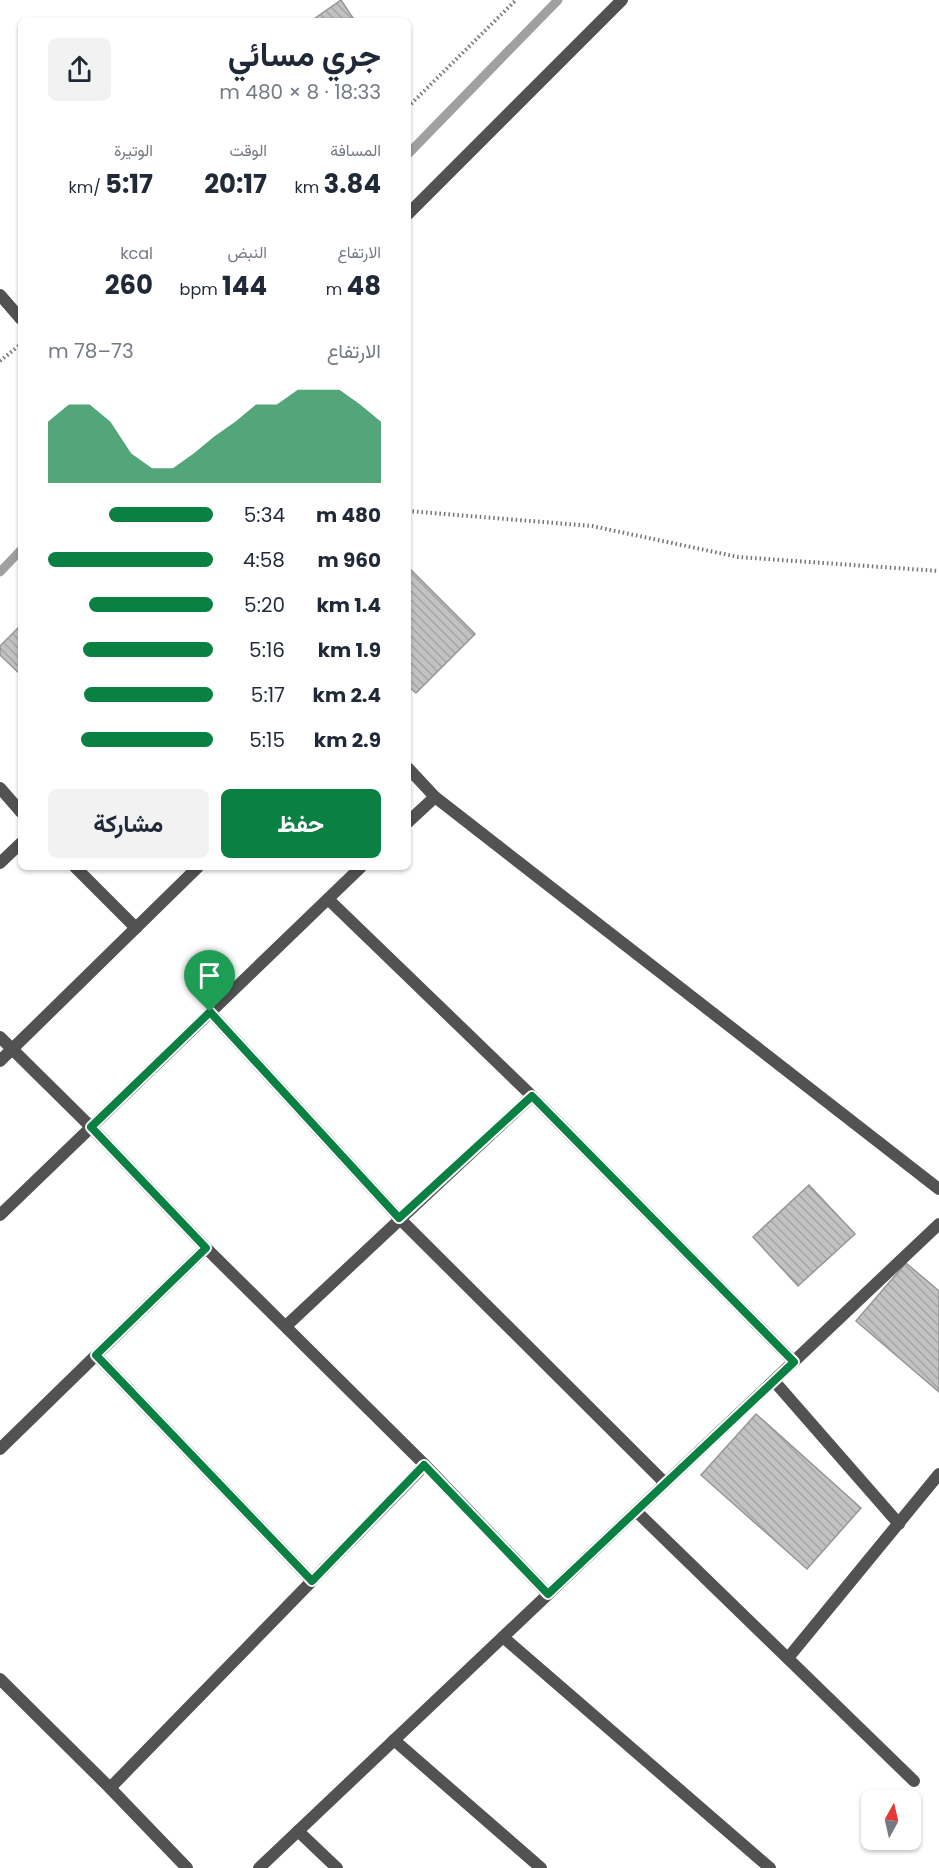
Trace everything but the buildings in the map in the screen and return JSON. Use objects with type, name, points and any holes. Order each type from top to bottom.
[{"type":"street","points":[[411,211],[622,0]]},
{"type":"street","points":[[0,295],[18,316]]},
{"type":"street","points":[[411,771],[435,797],[939,1189]]},
{"type":"street","points":[[0,788],[18,809]]},
{"type":"street","points":[[411,819],[435,797]]},
{"type":"street","points":[[0,863],[18,846]]},
{"type":"street","points":[[78,870],[136,928]]},
{"type":"street","points":[[0,1061],[195,870]]},
{"type":"street","points":[[0,1215],[358,870]]},
{"type":"street","points":[[328,899],[532,1096],[794,1362]]},
{"type":"street","points":[[210,1012],[399,1218],[665,1484]]},
{"type":"street","points":[[0,1037],[91,1127],[206,1248],[424,1465],[548,1594]]},
{"type":"street","points":[[286,1326],[532,1096]]},
{"type":"street","points":[[260,1868],[939,1224]]},
{"type":"street","points":[[0,1449],[206,1248]]},
{"type":"street","points":[[96,1355],[312,1581]]},
{"type":"street","points":[[774,1381],[899,1524]]},
{"type":"street","points":[[110,1788],[424,1465]]},
{"type":"street","points":[[788,1658],[939,1474]]},
{"type":"street","points":[[636,1511],[914,1781]]},
{"type":"street","points":[[503,1637],[770,1868]]},
{"type":"street","points":[[0,1679],[187,1868]]},
{"type":"street","points":[[394,1740],[541,1868]]},
{"type":"street","points":[[298,1831],[337,1868]]},
{"type":"path","points":[[411,104],[516,0]]},
{"type":"path","points":[[0,361],[18,346]]},
{"type":"path","points":[[411,511],[592,526],[738,557],[939,571]]},
{"type":"waterway","points":[[411,151],[558,0]]},
{"type":"waterway","points":[[0,572],[18,553]]},
{"type":"route","points":[[210,1012],[399,1218],[532,1096],[794,1362],[548,1594],[424,1465],[312,1581],[96,1355],[206,1248],[91,1127],[210,1012]]}]
